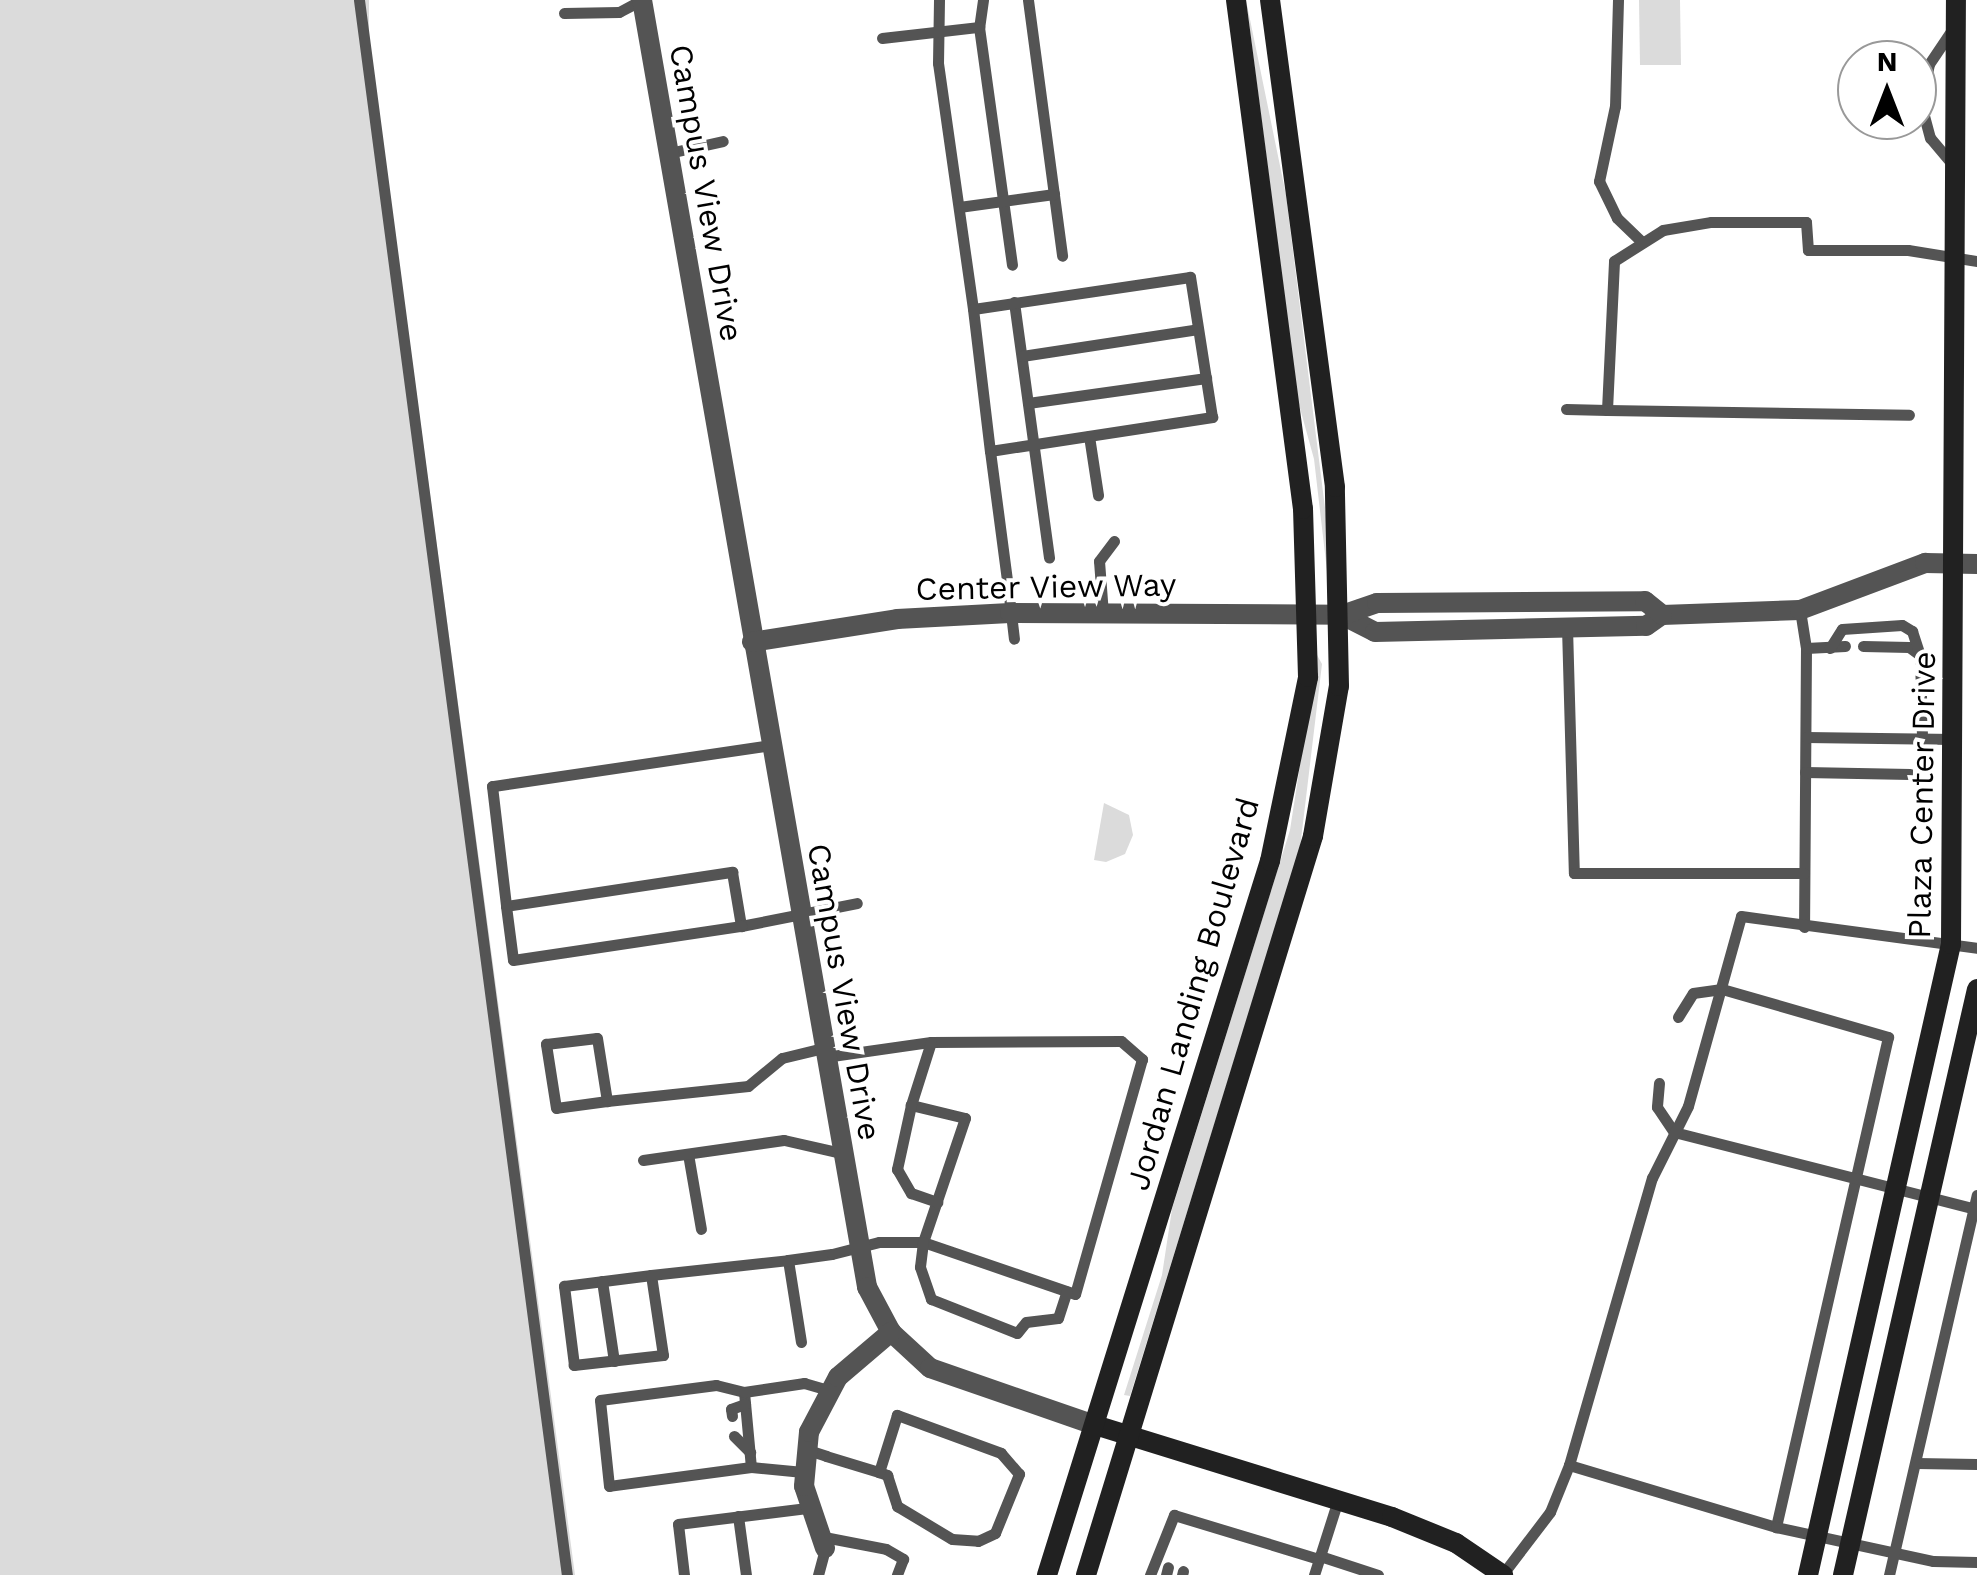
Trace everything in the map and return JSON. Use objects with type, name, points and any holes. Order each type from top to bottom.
[{"type":"main road","name":"Jordan Landing Boulevard","points":[[1046,1575],[1270,861],[1308,676],[1303,509],[1236,0]]},
{"type":"main road","name":"Jordan Landing Boulevard","points":[[1086,1575],[1312,836],[1340,686],[1342,615],[1335,486],[1270,0]]},
{"type":"main road","name":"Plaza Center Drive","points":[[1808,1575],[1951,944],[1954,561],[1966,260],[1956,168],[1956,0]]},
{"type":"main road","points":[[1842,1575],[1977,989]]},
{"type":"main road","name":"Campus View Drive","points":[[1096,1425],[1338,1500],[1456,1544],[1502,1575]]},
{"type":"street","name":"Campus View Drive","points":[[642,0],[858,1248],[872,1300],[891,1332],[944,1375],[1096,1425]]},
{"type":"street","name":"Center View Way","points":[[1342,615],[1375,632],[1646,626],[1662,615],[1800,610],[1924,563],[1977,564]]},
{"type":"street","name":"Center View Way","points":[[752,642],[897,619],[1010,613],[1342,615],[1377,604],[1645,601],[1662,615]]},
{"type":"street","points":[[822,1542],[807,1508],[805,1450],[829,1390],[891,1332]]},
{"type":"lane","points":[[359,0],[567,1575]]},
{"type":"lane","points":[[564,13],[619,12],[642,0]]},
{"type":"lane","points":[[939,0],[959,207],[1014,638]]},
{"type":"lane","points":[[983,0],[979,26],[1012,265]]},
{"type":"lane","points":[[1028,0],[1062,256]]},
{"type":"lane","points":[[1618,0],[1615,106],[1600,181],[1617,218],[1642,242]]},
{"type":"lane","points":[[1956,24],[1929,64],[1922,105],[1930,138],[1956,168]]},
{"type":"lane","points":[[882,38],[979,26]]},
{"type":"lane","points":[[669,153],[723,141]]},
{"type":"lane","points":[[959,207],[1054,194]]},
{"type":"lane","points":[[1607,410],[1614,262],[1663,230],[1711,222],[1806,222],[1808,250],[1908,250],[1966,260]]},
{"type":"lane","points":[[973,309],[1190,276],[1212,417],[990,450]]},
{"type":"lane","points":[[1014,302],[1048,558]]},
{"type":"lane","points":[[1022,356],[1198,329]]},
{"type":"lane","points":[[1028,403],[1206,378]]},
{"type":"lane","points":[[1566,409],[1909,414]]},
{"type":"lane","points":[[1089,436],[1098,495]]},
{"type":"lane","points":[[1103,614],[1098,562],[1114,541]]},
{"type":"lane","points":[[1800,610],[1806,648],[1804,927]]},
{"type":"lane","points":[[1830,648],[1842,629],[1902,626],[1912,631],[1920,655],[1922,739]]},
{"type":"lane","points":[[1567,627],[1574,872],[1804,873]]},
{"type":"lane","points":[[1806,648],[1846,646]]},
{"type":"lane","points":[[1863,646],[1910,646],[1920,655]]},
{"type":"lane","points":[[1806,737],[1953,739]]},
{"type":"lane","points":[[771,745],[492,786],[513,960],[800,916],[857,902]]},
{"type":"lane","points":[[1805,772],[1910,774]]},
{"type":"lane","points":[[506,906],[732,872],[740,926]]},
{"type":"lane","points":[[1502,1575],[1550,1512],[1570,1466],[1652,1178],[1674,1132],[1722,989],[1741,916],[1977,948]]},
{"type":"lane","points":[[1678,1017],[1693,993],[1722,989],[1888,1037],[1776,1527]]},
{"type":"lane","points":[[607,1100],[597,1038],[546,1044],[556,1108],[748,1086],[782,1058],[824,1053],[931,1042],[1120,1042],[1142,1059],[1071,1292],[1058,1318],[1026,1322],[1018,1333],[931,1299],[920,1268],[923,1242],[965,1118],[911,1106]]},
{"type":"lane","points":[[931,1042],[897,1169],[911,1193],[936,1202]]},
{"type":"lane","points":[[1659,1083],[1657,1106],[1674,1132],[1855,1182],[1975,1208]]},
{"type":"lane","points":[[643,1160],[784,1140],[842,1153]]},
{"type":"lane","points":[[688,1154],[701,1229]]},
{"type":"lane","points":[[1889,1575],[1977,1195]]},
{"type":"lane","points":[[651,1276],[663,1356],[574,1365],[564,1286],[923,1242],[1071,1292]]},
{"type":"lane","points":[[788,1260],[801,1342]]},
{"type":"lane","points":[[602,1281],[614,1361]]},
{"type":"lane","points":[[732,1416],[731,1409],[744,1398],[804,1383],[829,1390]]},
{"type":"lane","points":[[744,1398],[716,1386],[600,1400],[609,1486],[752,1467],[803,1472]]},
{"type":"lane","points":[[744,1398],[752,1467]]},
{"type":"lane","points":[[805,1450],[887,1475],[897,1506],[952,1539],[978,1541],[995,1533],[1018,1474],[1002,1453],[898,1415],[879,1472]]},
{"type":"lane","points":[[734,1436],[750,1452]]},
{"type":"lane","points":[[1916,1464],[1977,1464]]},
{"type":"lane","points":[[1570,1466],[1776,1527],[1894,1552],[1977,1562]]},
{"type":"lane","points":[[1314,1575],[1338,1500]]},
{"type":"lane","points":[[684,1575],[678,1524],[807,1508]]},
{"type":"lane","points":[[738,1516],[746,1575]]},
{"type":"lane","points":[[1150,1575],[1166,1522],[1184,1517],[1254,1539],[1271,1552],[1289,1550],[1378,1575]]},
{"type":"lane","points":[[1180,1531],[1184,1517]]},
{"type":"lane","points":[[1194,1535],[1198,1522]]},
{"type":"lane","points":[[1213,1541],[1217,1528]]},
{"type":"lane","points":[[1250,1553],[1254,1539]]},
{"type":"lane","points":[[818,1575],[822,1542],[886,1549],[903,1559],[898,1575]]},
{"type":"lane","points":[[1285,1564],[1289,1550]]},
{"type":"shaded area","points":[[0,0],[369,0],[369,40],[575,1575],[0,1575]]},
{"type":"shaded area","points":[[1246,0],[1286,195],[1333,572],[1327,571],[1314,459],[1298,401]]},
{"type":"shaded area","points":[[1639,0],[1680,0],[1681,65],[1640,65]]},
{"type":"shaded area","points":[[1317,655],[1322,664],[1300,848],[1130,1396],[1124,1395],[1162,1275],[1172,1209],[1290,830]]},
{"type":"shaded area","points":[[1104,803],[1129,815],[1133,835],[1125,854],[1106,862],[1094,860]]}]
